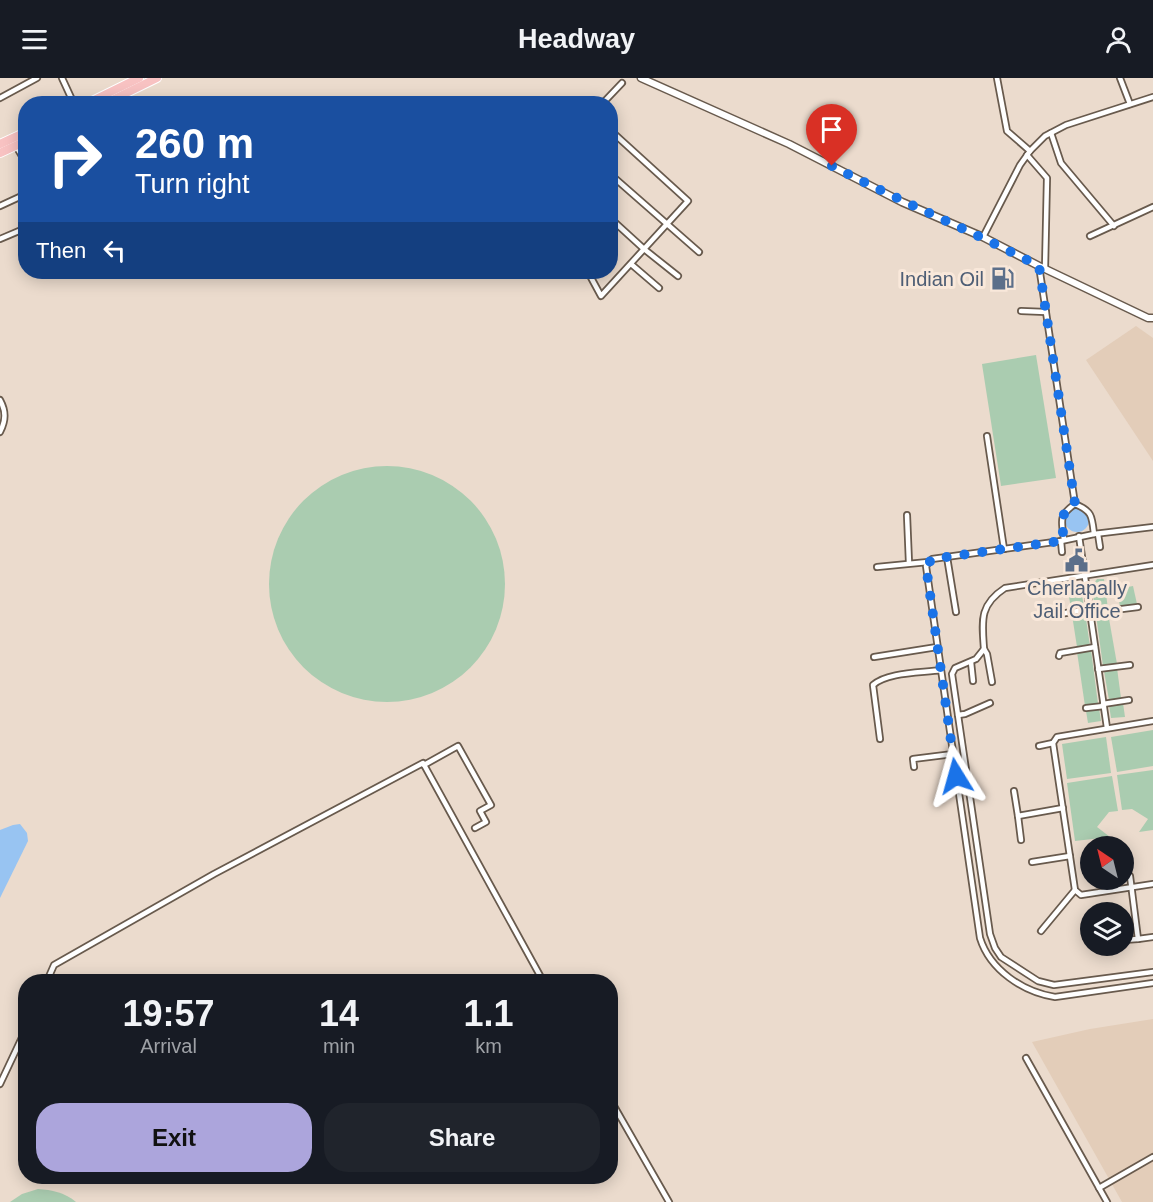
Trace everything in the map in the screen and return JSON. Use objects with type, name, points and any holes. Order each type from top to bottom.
[{"type":"main road","points":[[120,96],[157,78]]},
{"type":"main road","points":[[101,96],[133,79]]},
{"type":"main road","points":[[0,144],[18,136]]},
{"type":"main road","points":[[0,153],[16,146]]},
{"type":"street","points":[[0,98],[37,78]]},
{"type":"street","points":[[62,78],[70,96]]},
{"type":"street","points":[[641,78],[789,144],[902,202],[983,237],[1042,268],[1148,318],[1153,318]]},
{"type":"street","points":[[998,78],[1007,131],[1029,153],[1047,178],[1042,268],[1046,312],[1075,504]]},
{"type":"street","points":[[1120,78],[1130,104]]},
{"type":"street","points":[[610,96],[622,83]]},
{"type":"street","points":[[983,237],[1020,165],[1045,136],[1066,125],[1153,97]]},
{"type":"street","points":[[1051,133],[1061,163],[1114,226]]},
{"type":"street","points":[[618,137],[688,201],[618,278]]},
{"type":"street","points":[[618,181],[699,252]]},
{"type":"street","points":[[0,206],[18,198]]},
{"type":"street","points":[[1090,236],[1153,207]]},
{"type":"street","points":[[618,225],[678,276]]},
{"type":"street","points":[[0,239],[18,231]]},
{"type":"street","points":[[631,264],[659,288]]},
{"type":"street","points":[[592,279],[601,296],[617,279]]},
{"type":"street","points":[[1022,312],[1046,312]]},
{"type":"street","points":[[0,400],[5,414],[0,432]]},
{"type":"street","points":[[987,436],[1004,549]]},
{"type":"street","points":[[1075,504],[1086,509],[1092,517],[1100,547]]},
{"type":"street","points":[[1062,552],[1061,520],[1064,511],[1075,504]]},
{"type":"street","points":[[907,515],[909,563]]},
{"type":"street","points":[[877,567],[928,562],[932,559],[1079,536],[1153,527]]},
{"type":"street","points":[[1079,536],[1107,728]]},
{"type":"street","points":[[947,557],[956,612]]},
{"type":"street","points":[[928,562],[926,566],[952,754],[984,952],[1011,979],[1042,995],[1055,997],[1153,983]]},
{"type":"street","points":[[1100,564],[1101,573]]},
{"type":"street","points":[[992,682],[984,649],[982,618],[987,605],[995,595],[1005,588],[1020,584],[1153,565]]},
{"type":"street","points":[[1060,614],[1138,607]]},
{"type":"street","points":[[874,657],[937,646]]},
{"type":"street","points":[[1059,656],[1060,653],[1095,647]]},
{"type":"street","points":[[984,649],[976,659],[955,668],[952,674],[990,934],[994,948],[1001,957],[1038,981],[1054,986],[1153,972]]},
{"type":"street","points":[[970,662],[973,681]]},
{"type":"street","points":[[1098,669],[1130,665]]},
{"type":"street","points":[[880,739],[873,685],[890,676],[941,670]]},
{"type":"street","points":[[1086,708],[1129,700]]},
{"type":"street","points":[[958,715],[990,703]]},
{"type":"street","points":[[1117,890],[1081,895],[1075,890],[1053,743],[1057,737],[1153,722]]},
{"type":"street","points":[[1038,746],[1053,743]]},
{"type":"street","points":[[50,974],[54,965],[214,874],[458,746],[491,805],[480,811],[486,822],[475,828]]},
{"type":"street","points":[[962,746],[969,746]]},
{"type":"street","points":[[914,767],[913,759],[952,754]]},
{"type":"street","points":[[936,756],[937,763]]},
{"type":"street","points":[[424,765],[539,974]]},
{"type":"street","points":[[1014,791],[1021,840]]},
{"type":"street","points":[[951,798],[959,797]]},
{"type":"street","points":[[1018,816],[1063,808]]},
{"type":"street","points":[[956,832],[964,831]]},
{"type":"street","points":[[959,857],[967,856]]},
{"type":"street","points":[[1032,862],[1070,856]]},
{"type":"street","points":[[1134,888],[1153,884]]},
{"type":"street","points":[[1041,931],[1075,890]]},
{"type":"street","points":[[1132,890],[1138,939]]},
{"type":"street","points":[[1134,939],[1153,937]]},
{"type":"street","points":[[0,1084],[18,1046]]},
{"type":"street","points":[[1026,1058],[1107,1202]]},
{"type":"street","points":[[618,1113],[669,1202]]},
{"type":"street","points":[[1099,1188],[1153,1157]]},
{"type":"shaded area","points":[[1136,326],[1153,338],[1153,461],[1086,360]]},
{"type":"shaded area","points":[[1153,1019],[1153,1202],[1122,1202],[1032,1042],[1090,1029]]},
{"type":"green space","points":[[1036,355],[1056,478],[1001,486],[982,364]]},
{"type":"green space","points":[[387,466],[421,471],[443,480],[462,493],[478,509],[491,528],[500,550],[505,584],[500,618],[491,640],[478,659],[462,675],[443,688],[421,697],[387,702],[353,697],[331,688],[312,675],[296,659],[283,640],[274,618],[269,584],[274,550],[283,528],[296,509],[312,493],[331,480],[353,471]]},
{"type":"green space","points":[[1097,579],[1104,579],[1108,609],[1095,610],[1092,586]]},
{"type":"green space","points":[[1074,583],[1081,588],[1084,608],[1071,609],[1067,584]]},
{"type":"green space","points":[[1133,586],[1137,604],[1120,607],[1117,589]]},
{"type":"green space","points":[[1085,612],[1090,646],[1077,647],[1072,615]]},
{"type":"green space","points":[[1108,613],[1117,664],[1103,666],[1096,615]]},
{"type":"green space","points":[[1091,650],[1098,704],[1085,706],[1077,652]]},
{"type":"green space","points":[[1117,668],[1121,698],[1109,700],[1104,671]]},
{"type":"green space","points":[[1123,703],[1125,717],[1111,718],[1109,705]]},
{"type":"green space","points":[[1099,708],[1101,721],[1088,723],[1086,711]]},
{"type":"green space","points":[[1153,730],[1153,766],[1117,772],[1111,737]]},
{"type":"green space","points":[[1106,737],[1111,773],[1067,779],[1062,744]]},
{"type":"green space","points":[[1153,770],[1153,830],[1139,832],[1148,819],[1132,809],[1122,810],[1117,775]]},
{"type":"green space","points":[[1112,776],[1118,811],[1109,812],[1097,827],[1109,836],[1080,836],[1080,840],[1075,841],[1067,783]]},
{"type":"green space","points":[[38,1189],[58,1192],[76,1202],[10,1202],[22,1194]]},
{"type":"water","points":[[1077,508],[1086,511],[1089,520],[1086,529],[1077,532],[1068,529],[1065,520],[1068,511]]},
{"type":"water","points":[[20,824],[27,833],[28,841],[0,898],[0,830]]},
{"type":"place","name":"Indian Oil","points":[[1002,279]]},
{"type":"place","name":"Cherlapally Jail Office","points":[[1077,561]]},
{"type":"route","points":[[832,166],[902,202],[983,237],[1039,266],[1075,504],[1064,511],[1061,520],[1064,539],[1061,541],[932,559],[926,566],[956,776]]}]
